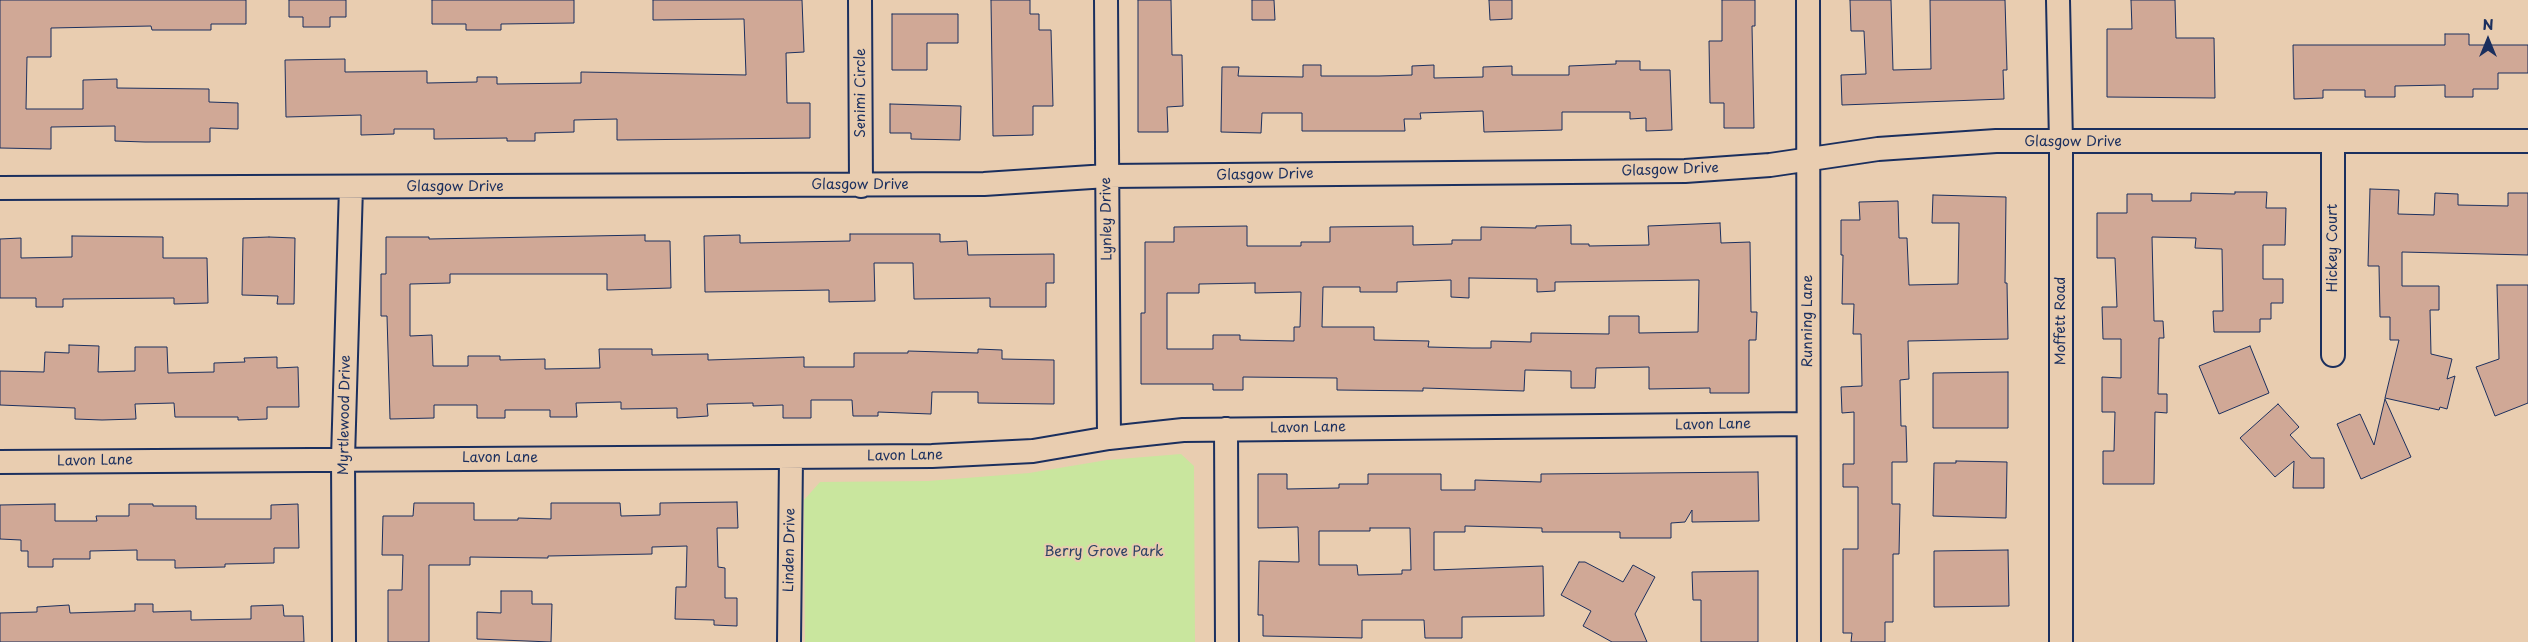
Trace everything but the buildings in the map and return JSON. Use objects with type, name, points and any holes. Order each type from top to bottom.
[{"type":"street","name":"Senimi Circle","points":[[860,0],[861,186]]},
{"type":"street","name":"Lynley Drive","points":[[1106,0],[1109,438]]},
{"type":"street","name":"Running Lane","points":[[1808,0],[1809,642]]},
{"type":"street","name":"Moffett Road","points":[[2058,0],[2061,142],[2062,642]]},
{"type":"street","name":"Glasgow Drive","points":[[0,188],[984,184],[1106,176],[1684,171],[1808,161],[1878,149],[1957,142],[2528,142]]},
{"type":"street","name":"Hickey Court","points":[[2333,142],[2333,355]]},
{"type":"street","name":"Myrtlewood Drive","points":[[344,642],[344,458],[351,187]]},
{"type":"street","name":"Lavon Lane","points":[[0,462],[344,458],[791,458],[932,456],[1033,451],[1109,438],[1182,430],[1808,424]]},
{"type":"street","points":[[1226,429],[1227,642]]},
{"type":"street","name":"Linden Drive","points":[[789,642],[791,458]]},
{"type":"green space","name":"Berry Grove Park","points":[[1181,454],[1194,466],[1195,642],[805,642],[804,500],[820,482],[928,481],[1029,473],[1107,460]]}]
